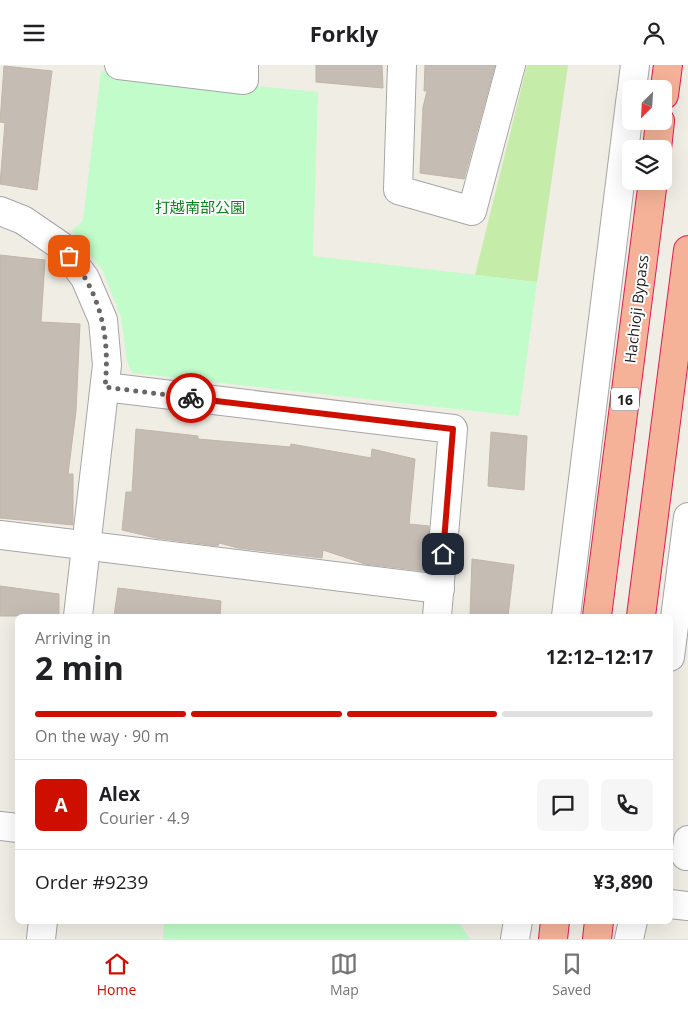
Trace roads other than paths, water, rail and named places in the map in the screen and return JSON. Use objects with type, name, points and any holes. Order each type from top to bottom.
[{"type":"highway","points":[[666,80],[668,65]]},
{"type":"highway","name":"Hachioji Bypass","points":[[597,614],[652,190]]},
{"type":"highway","points":[[640,614],[688,250]]},
{"type":"highway","points":[[553,939],[556,924]]},
{"type":"highway","points":[[597,939],[599,924]]},
{"type":"street","points":[[119,65],[244,80],[244,65]]},
{"type":"street","points":[[402,65],[398,190],[472,211],[511,65]]},
{"type":"street","points":[[633,80],[635,65]]},
{"type":"street","points":[[566,614],[627,130]]},
{"type":"street","points":[[0,211],[23,220],[61,246],[85,278],[103,320],[107,365],[78,614]]},
{"type":"street","points":[[105,387],[453,429],[437,614]]},
{"type":"street","points":[[676,651],[688,517]]},
{"type":"street","points":[[0,535],[440,589]]},
{"type":"street","points":[[0,826],[15,828]]},
{"type":"street","points":[[673,904],[688,906]]},
{"type":"street","points":[[41,939],[43,924]]},
{"type":"street","points":[[515,939],[518,924]]},
{"type":"street","points":[[629,939],[632,924]]},
{"type":"park label","name":"打越南部公園","points":[[200,207]]}]
